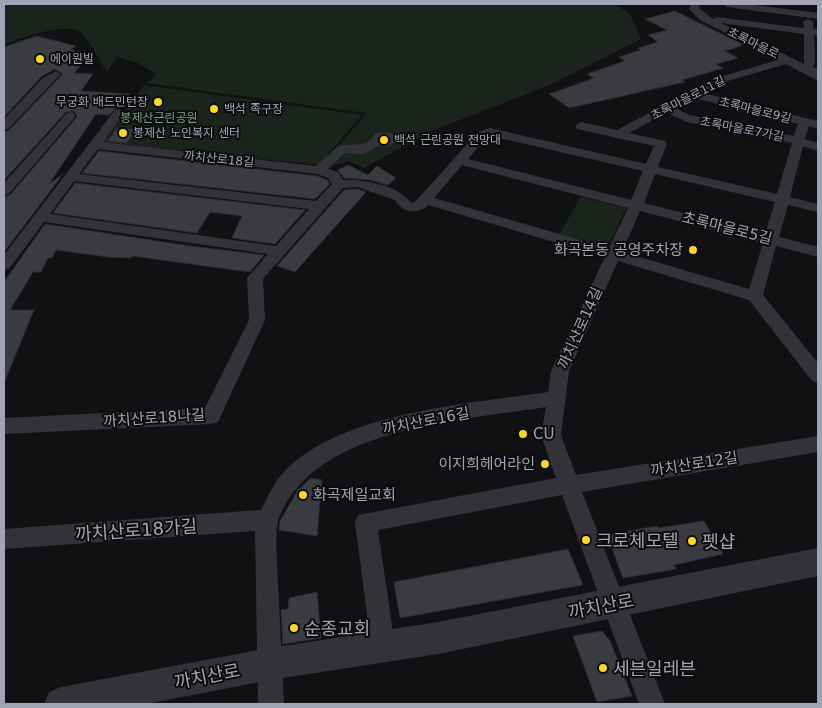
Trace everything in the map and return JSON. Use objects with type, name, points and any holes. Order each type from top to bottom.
[{"type":"street","name":"초록마을로","points":[[695,4],[694,9],[703,18],[788,60],[818,78]]},
{"type":"street","points":[[727,4],[818,16]]},
{"type":"street","points":[[807,4],[813,32],[814,50],[807,70],[818,71]]},
{"type":"street","points":[[711,22],[720,20],[813,32]]},
{"type":"street","name":"초록마을로11길","points":[[619,134],[717,81],[788,60]]},
{"type":"street","points":[[4,126],[47,80],[56,74]]},
{"type":"street","name":"초록마을로9길","points":[[693,93],[707,99],[811,124]]},
{"type":"street","name":"초록마을로7가길","points":[[666,108],[687,118],[798,141],[818,147]]},
{"type":"street","points":[[4,265],[119,112]]},
{"type":"street","points":[[4,191],[70,115]]},
{"type":"street","points":[[755,296],[798,141],[811,124]]},
{"type":"street","name":"까치산로14길","points":[[581,126],[661,144],[636,205],[560,371],[551,435],[612,604],[652,704]]},
{"type":"street","points":[[339,184],[358,183],[401,197],[405,205],[410,207],[419,206],[482,136],[490,132],[818,208]]},
{"type":"street","points":[[319,170],[342,149],[364,150],[376,142]]},
{"type":"street","name":"까치산로18길","points":[[94,145],[319,170],[333,175],[339,184]]},
{"type":"street","points":[[460,160],[636,205]]},
{"type":"street","points":[[70,177],[320,206]]},
{"type":"street","name":"까치산로18나길","points":[[4,426],[211,416],[257,320],[255,278],[339,184]]},
{"type":"street","points":[[426,200],[755,296],[811,358],[818,376]]},
{"type":"street","name":"초록마을로5길","points":[[636,205],[818,252]]},
{"type":"street","points":[[40,217],[279,251]]},
{"type":"street","name":"까치산로16길","points":[[271,704],[265,543],[267,520],[289,481],[317,457],[355,438],[394,424],[555,398]]},
{"type":"street","name":"까치산로12길","points":[[569,485],[818,444]]},
{"type":"street","points":[[383,646],[366,522],[569,485]]},
{"type":"street","name":"까치산로18가길","points":[[4,539],[267,520]]},
{"type":"street","name":"까치산로","points":[[61,704],[270,664],[438,638],[818,562]]},
{"type":"green space","points":[[607,4],[622,8],[630,15],[641,39],[547,86],[434,130],[364,168],[347,161],[329,167],[324,164],[366,113],[147,83],[156,74],[138,63],[117,57],[107,72],[89,42],[81,33],[75,30],[66,29],[44,32],[4,45],[4,5]]},
{"type":"green space","name":"봉제산근린공원","points":[[144,85],[362,115],[319,165],[101,142]]},
{"type":"green space","points":[[581,197],[626,208],[608,247],[559,234]]},
{"type":"building","points":[[675,11],[744,45],[725,51],[738,58],[716,64],[723,68],[682,80],[685,82],[569,108],[549,94],[594,78],[587,74],[625,61],[619,57],[641,50],[638,48],[658,42],[648,35],[667,30],[645,19]]},
{"type":"building","points":[[37,36],[76,46],[71,49],[81,53],[76,56],[86,60],[74,73],[93,74],[81,91],[130,94],[109,115],[96,114],[49,184],[63,174],[4,252],[4,197],[10,195],[77,117],[75,111],[66,112],[4,180],[4,132],[9,130],[63,74],[55,69],[42,76],[4,117],[4,47]]},
{"type":"building","name":"봉제산 노인복지 센터","points":[[116,129],[136,129],[127,143],[108,141]]},
{"type":"building","points":[[99,151],[317,176],[327,180],[330,184],[315,199],[82,173]]},
{"type":"building","points":[[348,165],[368,175],[377,166],[396,178],[388,185],[371,180],[344,178],[338,170]]},
{"type":"building","points":[[75,183],[305,210],[275,244],[232,238],[242,216],[210,212],[197,233],[53,213]]},
{"type":"building","points":[[357,189],[366,192],[295,272],[277,266],[344,190]]},
{"type":"building","points":[[45,224],[264,255],[250,272],[132,256],[131,258],[108,257],[56,250],[52,258],[48,258],[41,272],[33,272],[10,310],[34,310],[4,383],[4,282]]},
{"type":"building","name":"화곡제일교회","points":[[311,478],[322,480],[317,536],[279,530],[280,521],[298,490]]},
{"type":"building","points":[[704,521],[723,554],[674,565],[676,569],[623,578],[607,535],[657,526],[658,528]]},
{"type":"building","points":[[568,549],[583,585],[400,618],[394,582]]},
{"type":"building","points":[[317,592],[321,638],[283,644],[281,610],[288,609],[289,598]]},
{"type":"building","name":"세븐일레븐","points":[[602,631],[610,641],[632,696],[597,702],[573,636]]},
{"type":"place","name":"에이원빌","points":[[40,59]]},
{"type":"place","name":"무궁화 배드민턴장","points":[[158,102]]},
{"type":"place","name":"백석 족구장","points":[[214,109]]},
{"type":"place","name":"봉제산 노인복지 센터","points":[[123,133]]},
{"type":"place","name":"백석 근린공원 전망대","points":[[384,140]]},
{"type":"place","name":"화곡본동 공영주차장","points":[[693,250]]},
{"type":"place","name":"CU","points":[[523,434]]},
{"type":"place","name":"이지희헤어라인","points":[[545,464]]},
{"type":"place","name":"화곡제일교회","points":[[303,495]]},
{"type":"place","name":"크로체모텔","points":[[586,540]]},
{"type":"place","name":"펫샵","points":[[692,541]]},
{"type":"place","name":"순종교회","points":[[294,628]]},
{"type":"place","name":"세븐일레븐","points":[[603,668]]}]
